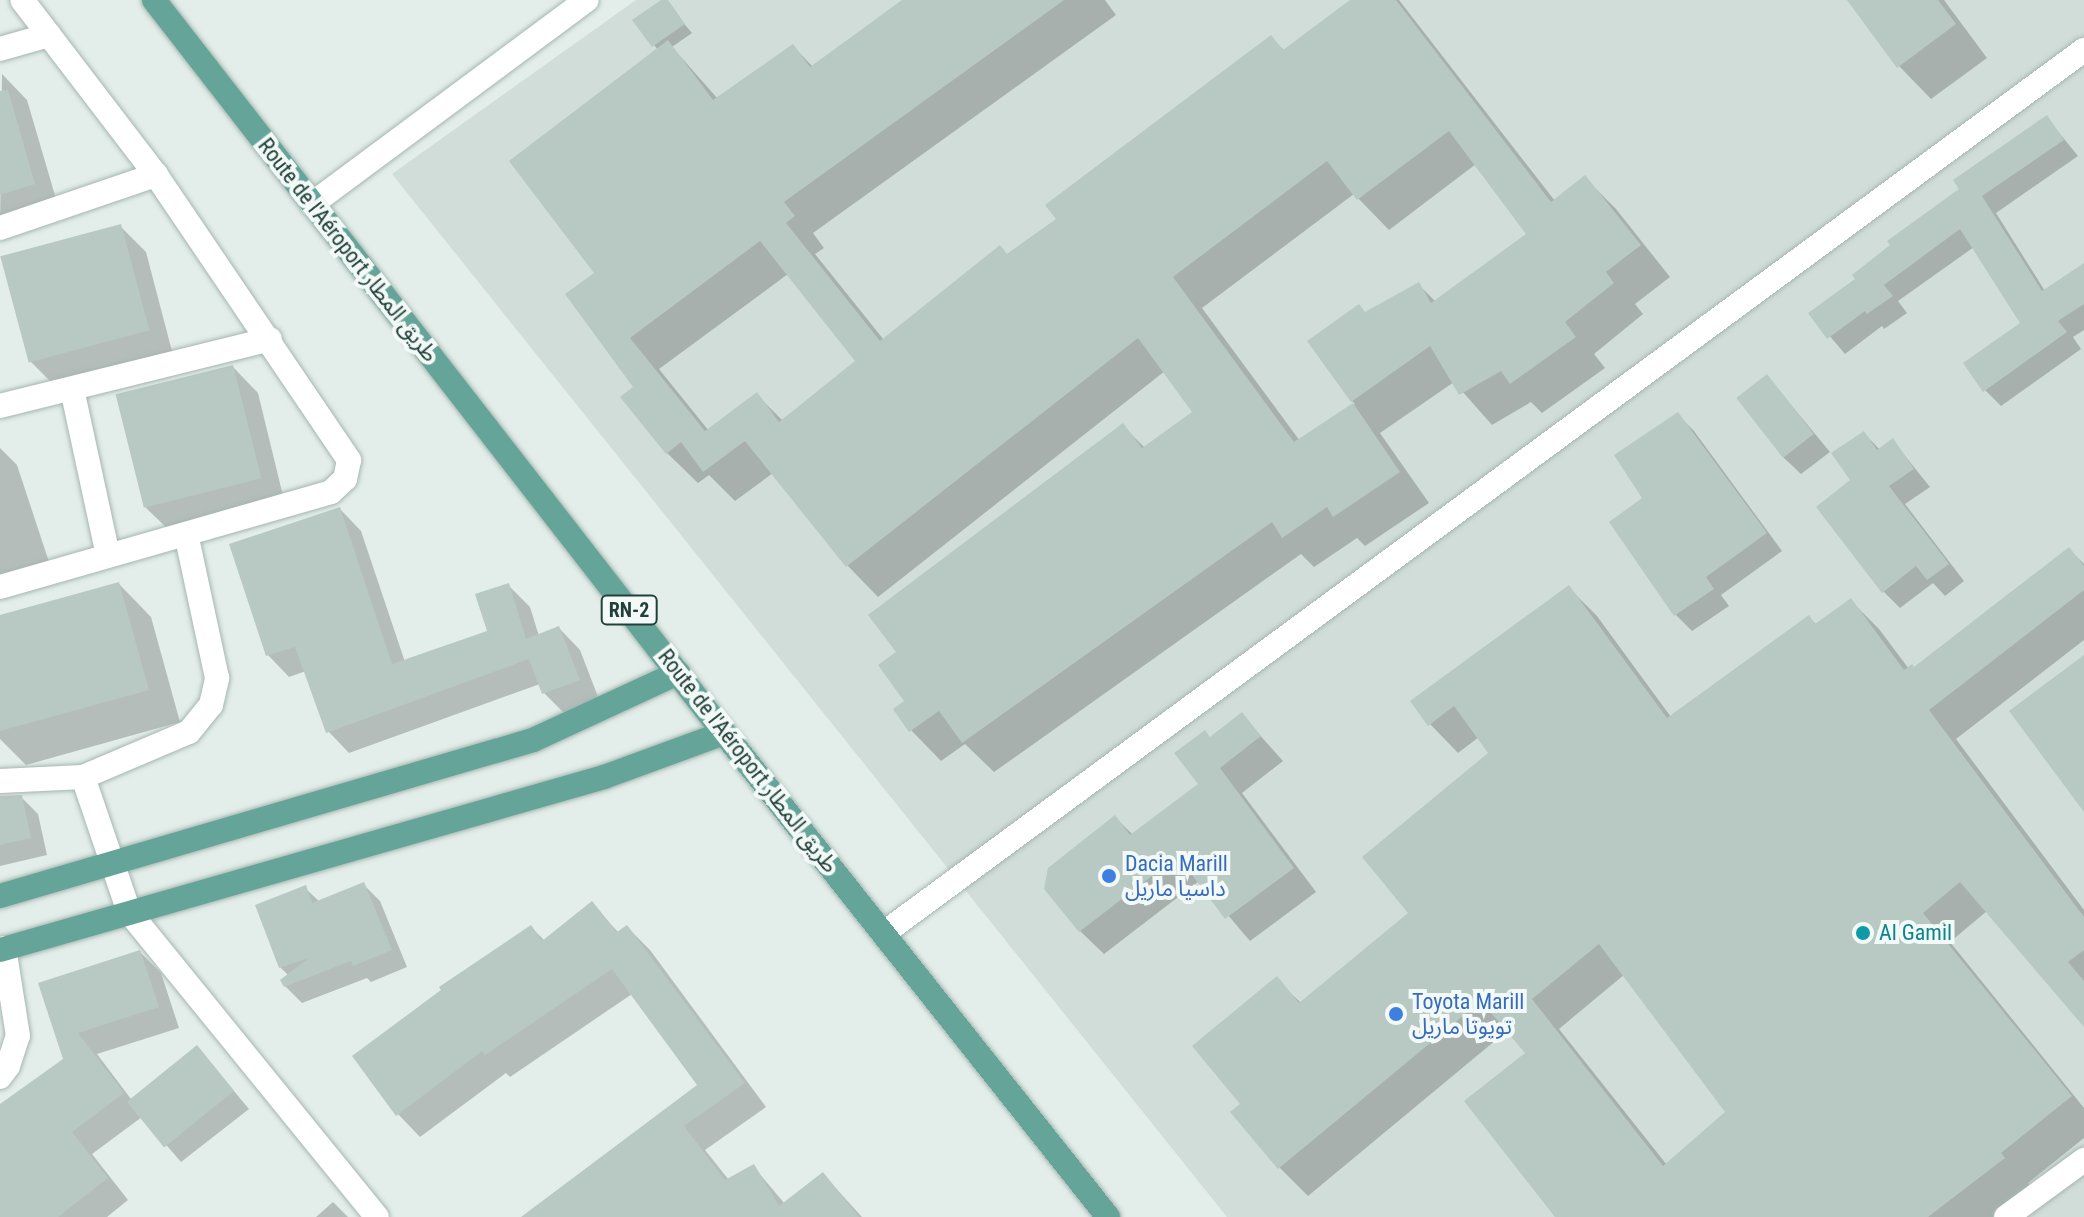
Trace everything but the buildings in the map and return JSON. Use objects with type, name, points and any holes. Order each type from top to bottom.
[{"type":"main road","name":"Route de l'Aéroport طريق المطار","points":[[154,0],[724,733],[1108,1217]]},
{"type":"main road","points":[[0,896],[533,740],[678,673]]},
{"type":"main road","points":[[2,949],[604,777],[724,733]]},
{"type":"street","points":[[0,587],[331,492],[345,479],[349,460],[270,339],[156,175],[22,0]]},
{"type":"street","points":[[312,204],[587,0]]},
{"type":"street","points":[[0,49],[49,35]]},
{"type":"street","points":[[884,933],[2084,50]]},
{"type":"street","points":[[0,228],[156,175]]},
{"type":"street","points":[[0,406],[270,339]]},
{"type":"street","points":[[72,389],[108,555]]},
{"type":"street","points":[[0,781],[83,777],[189,732],[211,705],[217,678],[186,534]]},
{"type":"street","points":[[83,777],[110,864],[129,912],[377,1217]]},
{"type":"street","points":[[0,1077],[8,1066],[18,1036],[2,949]]},
{"type":"street","points":[[2006,1217],[2084,1160]]},
{"type":"shaded area","points":[[636,0],[2084,0],[2084,1217],[1227,1217],[392,174]]},
{"type":"place","name":"Dacia Marill داسيا ماريل","points":[[1109,876]]},
{"type":"place","name":"Al Gamil","points":[[1863,933]]},
{"type":"place","name":"Toyota Marill تويوتا ماريل","points":[[1396,1014]]}]
